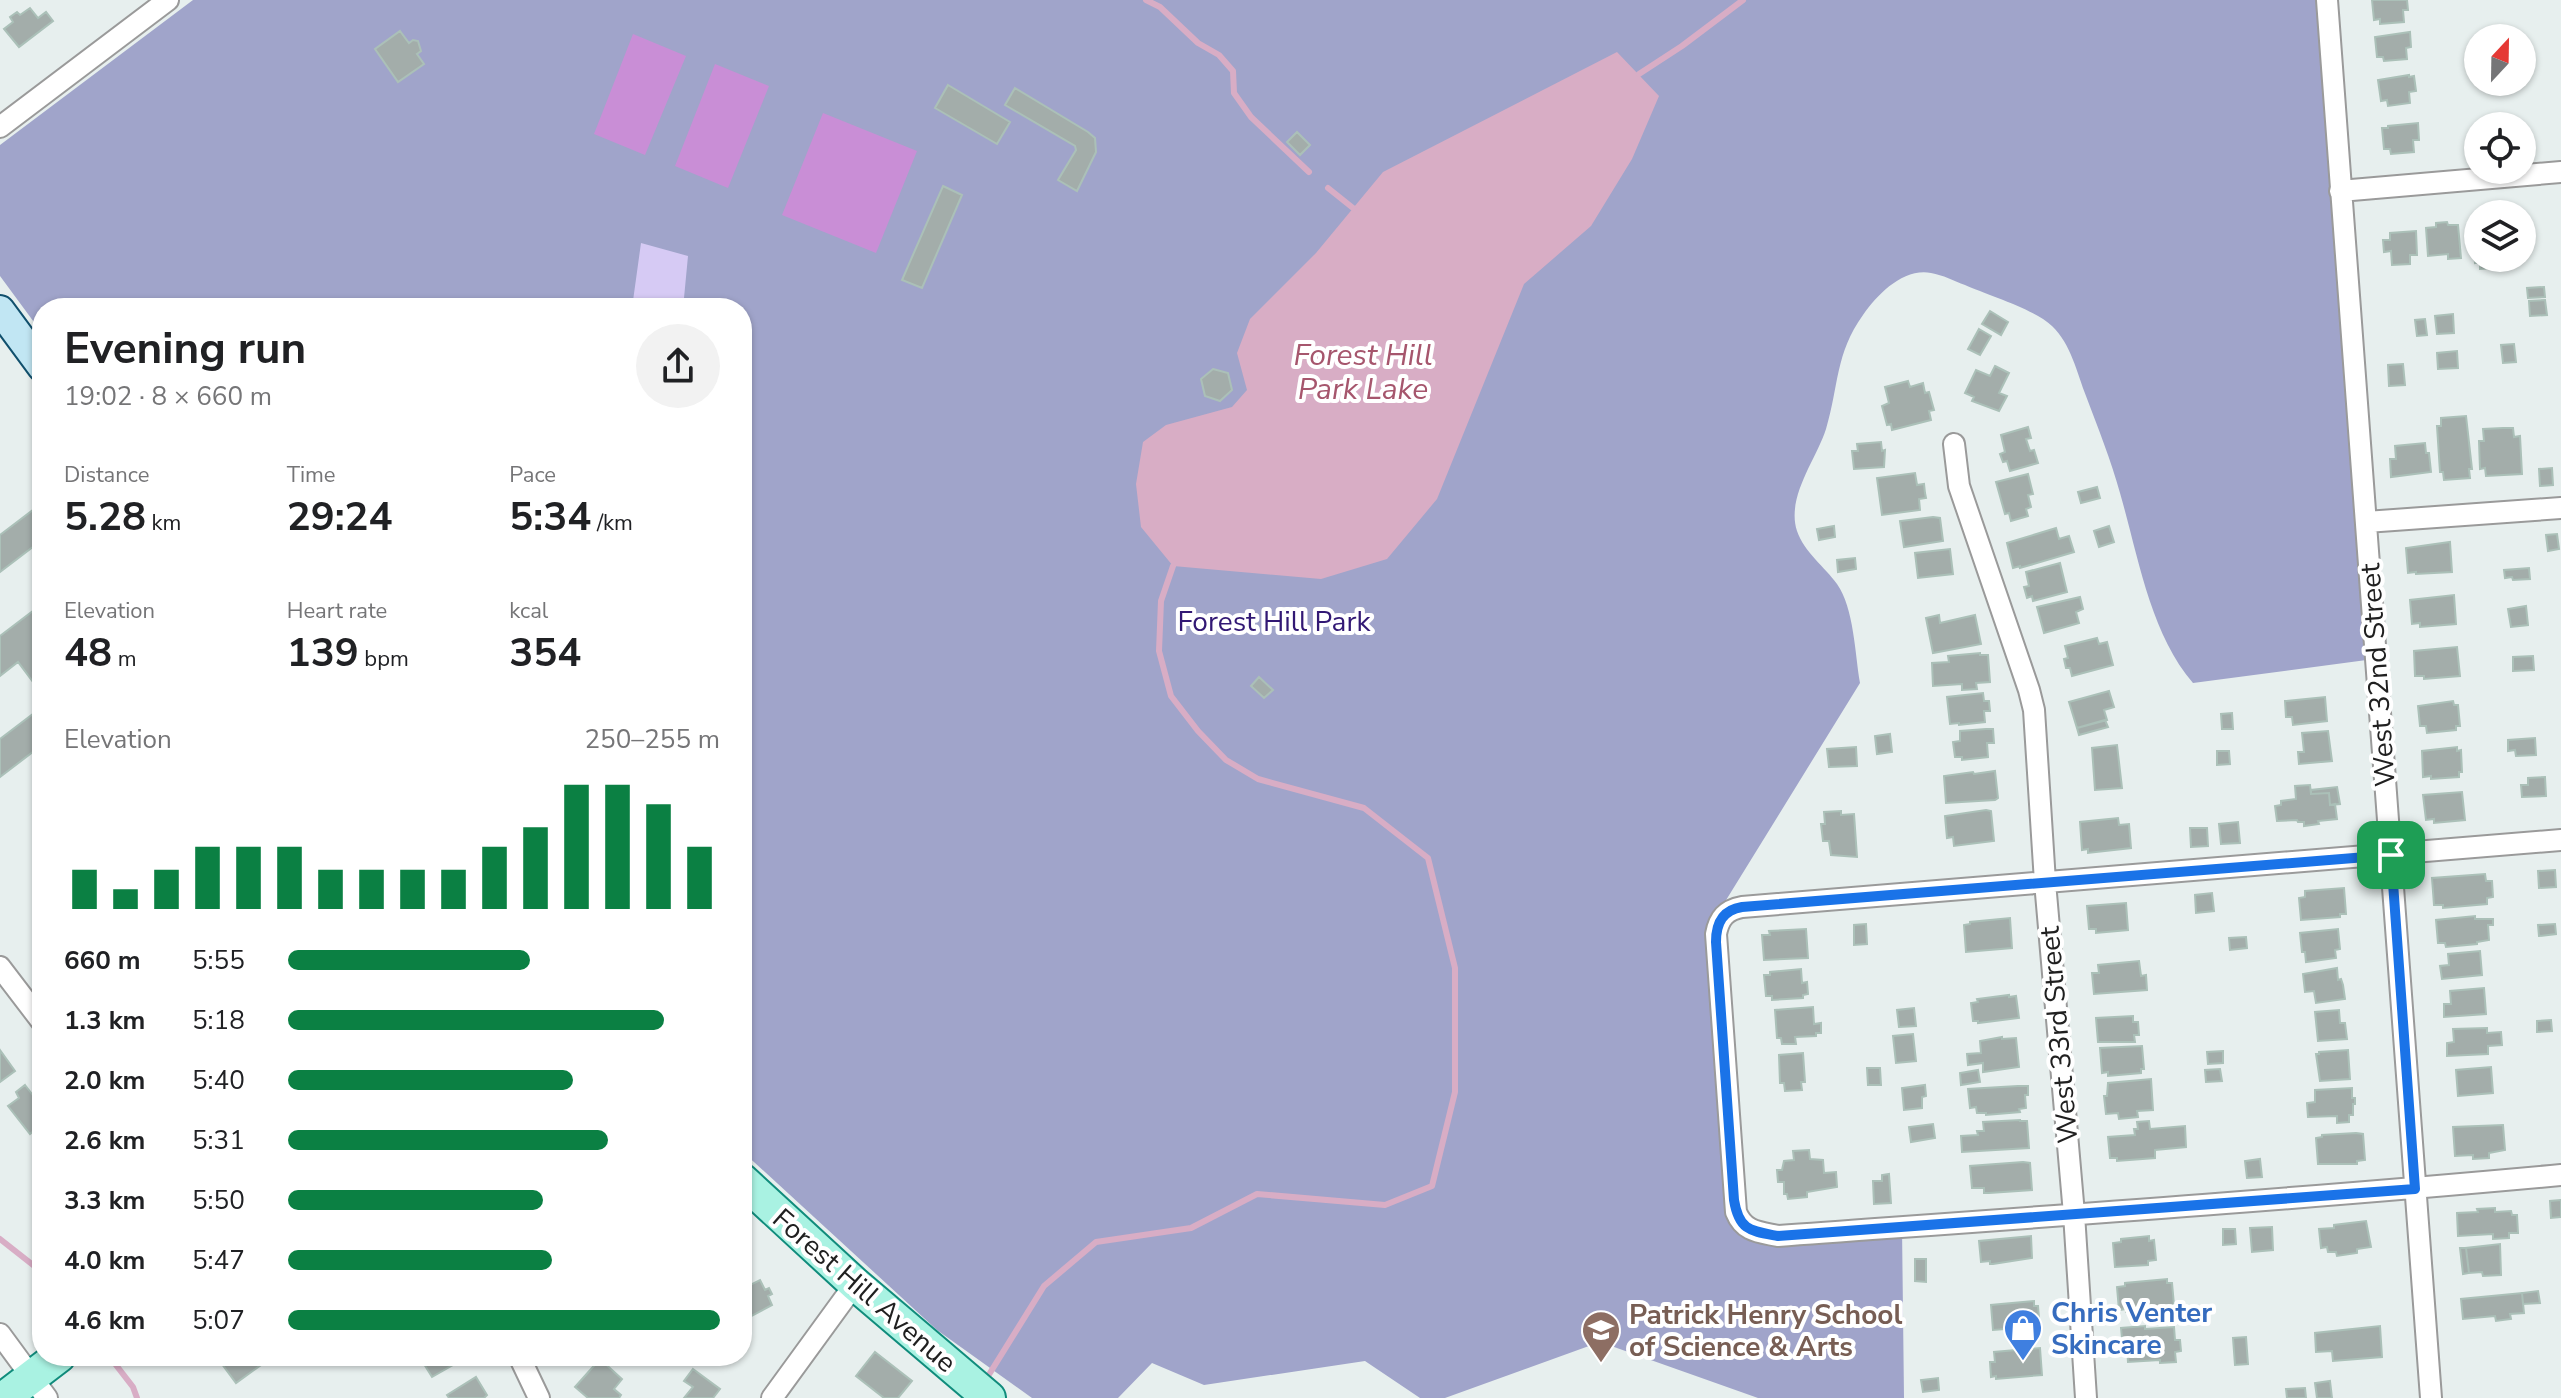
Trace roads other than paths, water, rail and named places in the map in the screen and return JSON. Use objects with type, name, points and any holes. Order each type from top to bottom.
[{"type":"main road","points":[[0,310],[32,353]]},
{"type":"main road","name":"Forest Hill Avenue","points":[[752,1189],[855,1284],[989,1398]]},
{"type":"main road","points":[[4,1398],[45,1375]]},
{"type":"street","points":[[0,127],[168,0]]},
{"type":"street","name":"West 32nd Street","points":[[2327,0],[2431,1398]]},
{"type":"street","points":[[2340,191],[2561,172]]},
{"type":"street","name":"West 33rd Street","points":[[1954,444],[1959,486],[2034,710],[2086,1398]]},
{"type":"street","points":[[2366,522],[2561,508]]},
{"type":"street","points":[[2561,840],[1742,907],[1722,916],[1716,942],[1734,1200],[1736,1212],[1745,1227],[1762,1234],[1778,1236],[2415,1189],[2561,1175]]},
{"type":"street","points":[[0,967],[32,1009]]},
{"type":"street","points":[[772,1398],[855,1284]]},
{"type":"street","points":[[0,1334],[32,1363]]},
{"type":"street","points":[[524,1366],[539,1398]]},
{"type":"water","name":"Forest Hill Park Lake","points":[[1617,52],[1659,96],[1632,159],[1591,226],[1524,284],[1437,499],[1387,559],[1321,579],[1173,566],[1141,527],[1136,484],[1143,442],[1166,425],[1232,407],[1247,390],[1237,353],[1250,319],[1316,253],[1383,172]]},
{"type":"waterway","points":[[1146,0],[1160,7],[1198,43],[1219,55],[1233,71],[1234,93],[1251,117],[1309,172]]},
{"type":"waterway","points":[[1639,74],[1743,0]]},
{"type":"waterway","points":[[1328,188],[1353,208]]},
{"type":"waterway","points":[[985,1381],[1044,1286],[1096,1242],[1191,1228],[1257,1194],[1385,1205],[1432,1186],[1455,1092],[1455,968],[1428,858],[1364,808],[1258,779],[1226,760],[1198,731],[1171,696],[1159,651],[1161,601],[1173,566]]},
{"type":"waterway","points":[[0,1239],[32,1264]]},
{"type":"waterway","points":[[117,1366],[133,1387],[137,1398]]},
{"type":"place","name":"Chris Venter Skincare","points":[[2023,1362]]},
{"type":"place","name":"Patrick Henry School of Science & Arts","points":[[1601,1364]]},
{"type":"park label","name":"Forest Hill Park","points":[[1274,621]]}]
